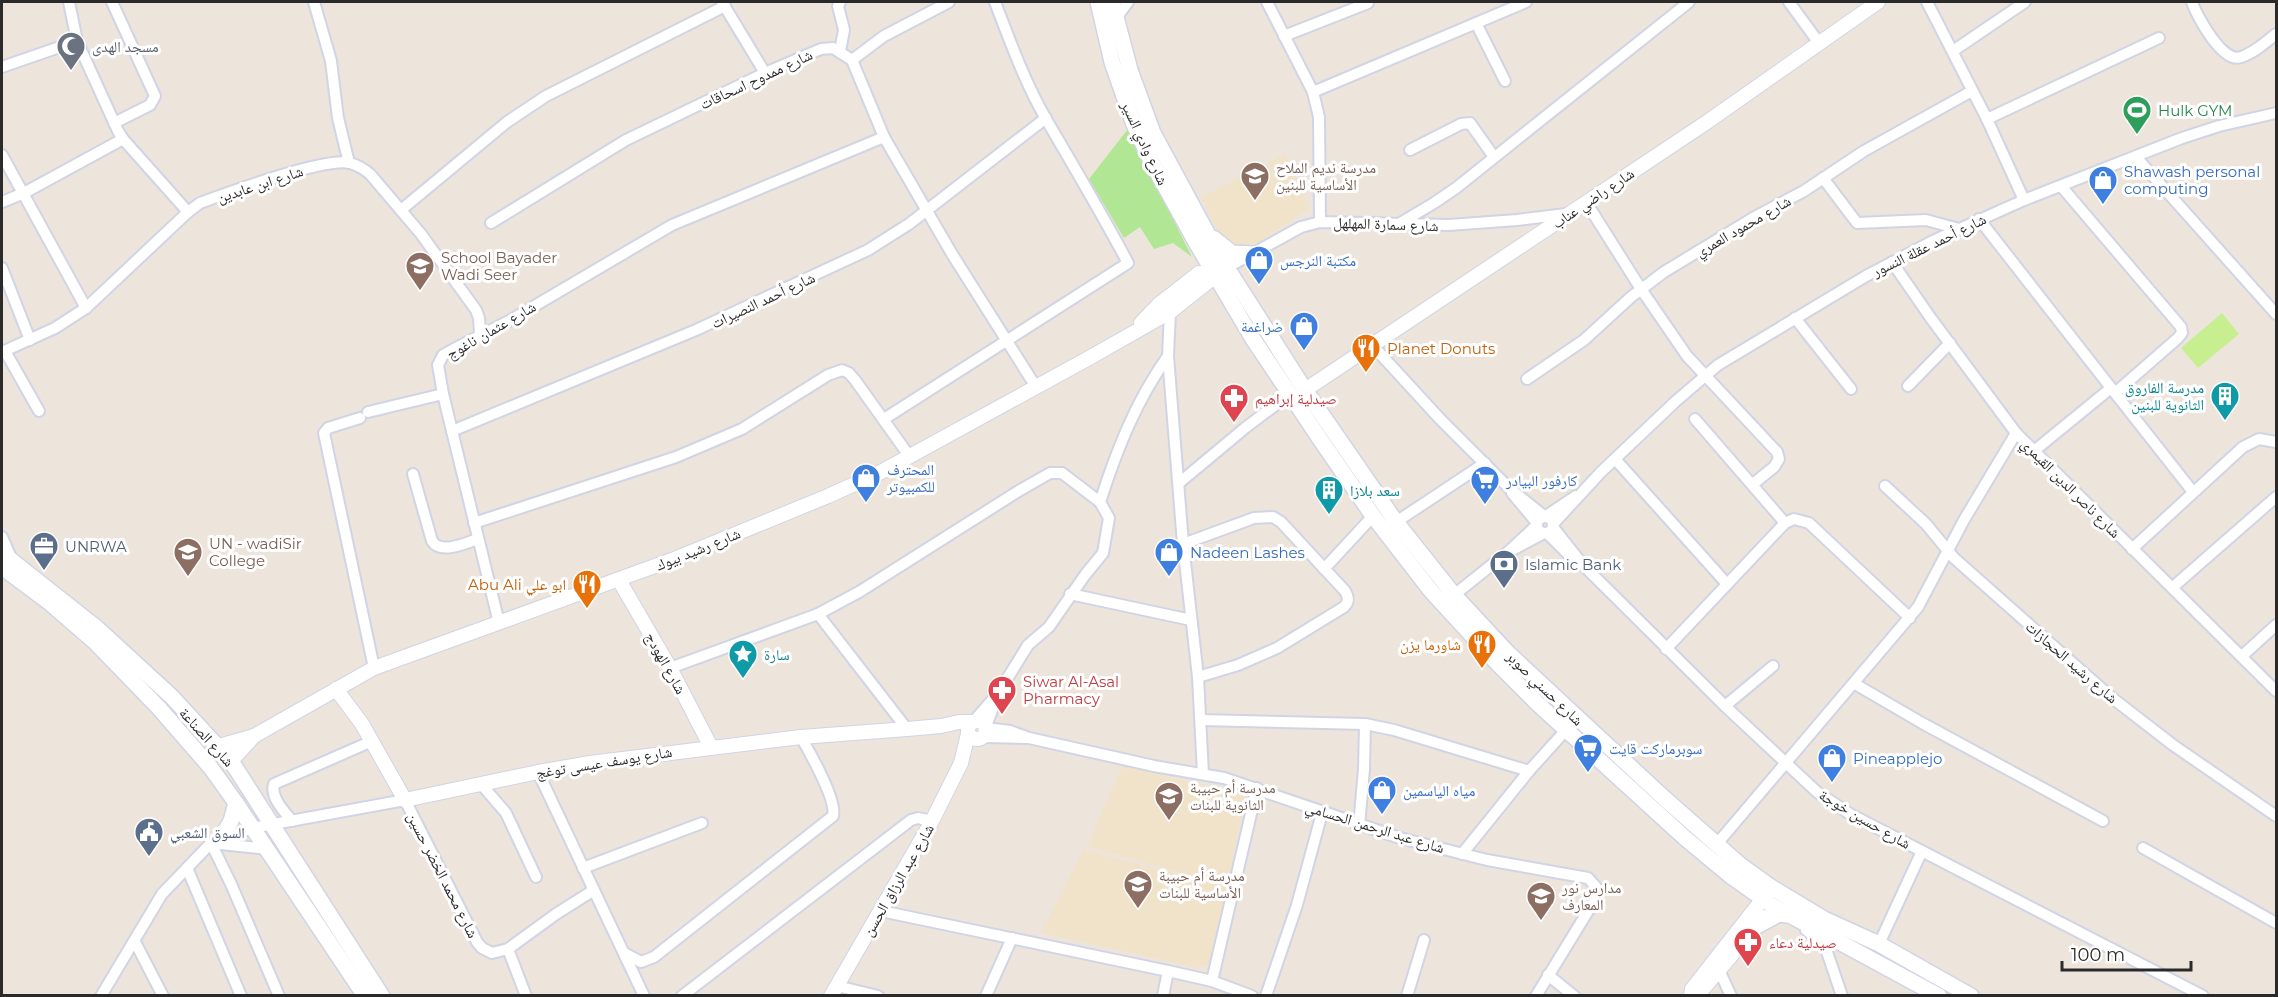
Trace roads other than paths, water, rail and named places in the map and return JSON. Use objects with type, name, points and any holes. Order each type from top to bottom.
[{"type":"main road","name":"شارع وادي السير","points":[[1098,2],[1112,62],[1133,122],[1155,170],[1220,272]]},
{"type":"main road","name":"شارع وادي السير","points":[[1112,2],[1130,70],[1153,133],[1207,232],[1220,272]]},
{"type":"main road","points":[[1207,232],[1232,253],[1253,254]]},
{"type":"main road","name":"شارع حسني صوبر","points":[[1220,272],[1355,477],[1396,522],[1454,595],[1538,681],[1772,897],[1788,915],[1939,996]]},
{"type":"main road","name":"شارع حسني صوبر","points":[[1355,477],[1373,516],[1437,598],[1498,665],[1685,838],[1772,897],[1879,944],[1971,996]]},
{"type":"main road","name":"شارع الصناعة","points":[[2,553],[8,565],[95,642],[159,708],[211,768],[268,849],[365,996]]},
{"type":"main road","name":"شارع الصناعة","points":[[8,565],[98,629],[172,697],[219,746],[231,761],[382,996]]},
{"type":"main road","points":[[216,841],[231,821],[236,803]]},
{"type":"main road","points":[[1757,926],[1779,914],[1788,915]]},
{"type":"street","points":[[69,2],[77,41],[123,140],[188,212]]},
{"type":"street","points":[[112,2],[155,96],[150,105],[114,123]]},
{"type":"street","points":[[314,2],[332,61],[338,118],[349,163],[370,174],[421,234],[476,310],[480,334]]},
{"type":"street","points":[[840,2],[838,6],[844,30],[840,51],[852,60],[884,136],[926,211],[1036,387]]},
{"type":"street","points":[[852,60],[884,36],[949,2]]},
{"type":"street","points":[[884,419],[1128,263],[1107,222],[1046,118],[995,2]]},
{"type":"street","points":[[1116,18],[1128,2]]},
{"type":"street","points":[[1267,2],[1313,92],[1320,133],[1320,222]]},
{"type":"street","points":[[1313,92],[1526,2]]},
{"type":"street","points":[[1396,225],[1434,203],[1689,2]]},
{"type":"street","points":[[1789,2],[1819,43]]},
{"type":"street","name":"شارع راضي عناب","points":[[1298,392],[1373,346],[1413,316],[1707,122],[1878,2]]},
{"type":"street","points":[[1927,2],[1987,119],[2024,201]]},
{"type":"street","points":[[1953,51],[2025,2]]},
{"type":"street","points":[[2192,2],[2219,46],[2226,55],[2233,58],[2241,58],[2277,34]]},
{"type":"street","points":[[1284,36],[1368,3]]},
{"type":"street","points":[[401,210],[490,135],[546,96],[724,4],[765,73]]},
{"type":"street","points":[[1476,23],[1504,81]]},
{"type":"street","points":[[1987,119],[2159,38]]},
{"type":"street","points":[[2,67],[77,41]]},
{"type":"street","name":"شارع ممدوح اسحاقات","points":[[491,223],[626,140],[765,73],[821,49],[840,51]]},
{"type":"street","name":"شارع محمود العمري","points":[[1527,379],[1584,340],[1641,289],[1675,265],[1823,178],[1863,151],[1972,91]]},
{"type":"street","name":"شارع أحمد عقلة النسور","points":[[1454,595],[1545,525],[1704,376],[1795,318],[1892,262],[1979,219],[2219,126],[2277,113]]},
{"type":"street","name":"شارع أحمد النصيرات","points":[[452,431],[647,351],[830,269],[886,240],[1046,118]]},
{"type":"street","points":[[1410,150],[1461,124],[1470,123],[1494,157]]},
{"type":"street","name":"شارع عثمان ناغوج","points":[[499,623],[443,394],[438,369],[441,359],[446,353],[509,321],[672,225],[884,136]]},
{"type":"street","points":[[2,202],[24,193],[123,140]]},
{"type":"street","points":[[2,154],[86,308]]},
{"type":"street","points":[[2136,157],[2277,314]]},
{"type":"street","name":"شارع ابن عابدين","points":[[3,352],[71,319],[86,308],[188,212],[205,201],[308,168],[349,163]]},
{"type":"street","points":[[1823,178],[1857,223],[1926,220],[1959,229]]},
{"type":"street","points":[[2034,452],[2182,333],[2181,327],[2142,278],[2061,186]]},
{"type":"street","points":[[1586,202],[1687,356],[1776,450],[1779,457],[1774,467],[1753,484]]},
{"type":"street","name":"شارع سمارة المهلهل","points":[[1220,272],[1301,227],[1320,222],[1460,225],[1570,213]]},
{"type":"street","points":[[1979,219],[2193,492]]},
{"type":"street","name":"شارع ناصر الدين القيمري","points":[[1892,262],[2016,433],[2277,691]]},
{"type":"street","points":[[2,272],[30,340]]},
{"type":"street","name":"شارع رشيد بيوك","points":[[219,746],[254,736],[374,668],[619,580],[828,496],[910,457],[1170,312],[1220,272]]},
{"type":"street","name":"شارع رشيد بيوك","points":[[1129,335],[1158,305],[1196,276],[1203,273],[1220,272]]},
{"type":"street","points":[[1170,312],[1168,356],[1183,544],[1198,677],[1203,774]]},
{"type":"street","points":[[1795,318],[1851,389]]},
{"type":"street","points":[[1908,386],[1950,343]]},
{"type":"street","name":"شارع حسين خوجة","points":[[1373,346],[1416,395],[1666,649],[1785,763],[1827,799],[1922,851],[2203,996]]},
{"type":"street","points":[[3,352],[39,411]]},
{"type":"street","points":[[670,669],[818,614],[859,592],[1050,473],[1062,473],[1100,502],[1119,444],[1138,402],[1168,356]]},
{"type":"street","points":[[474,523],[706,445],[759,420],[842,370],[849,373],[910,457]]},
{"type":"street","points":[[1179,483],[1245,428],[1298,392]]},
{"type":"street","points":[[374,668],[324,434],[328,428],[364,415],[443,394]]},
{"type":"street","points":[[1695,418],[1785,522]]},
{"type":"street","points":[[1716,845],[1910,618],[1986,481],[2016,433]]},
{"type":"street","points":[[2132,549],[2233,455],[2252,441],[2268,439],[2277,442]]},
{"type":"street","points":[[1615,459],[1727,584]]},
{"type":"street","points":[[1396,522],[1485,463]]},
{"type":"street","points":[[413,474],[432,541],[436,546],[442,548],[478,539]]},
{"type":"street","name":"شارع رشيد الحجازات","points":[[1885,486],[2002,601],[2111,697],[2181,751],[2277,816]]},
{"type":"street","points":[[2173,587],[2277,497]]},
{"type":"street","name":"شارع عبد الرزاق الحسن","points":[[834,991],[932,821],[962,763],[976,747],[977,730],[999,692],[1028,645],[1049,627],[1070,594],[1103,553],[1109,518],[1100,502]]},
{"type":"street","points":[[1324,568],[1373,516]]},
{"type":"street","points":[[1183,544],[1254,518],[1273,517],[1281,522],[1345,591],[1348,601],[1344,607],[1277,648],[1238,665],[1198,677]]},
{"type":"street","points":[[1666,649],[1785,522],[1800,519],[1809,523],[1910,618]]},
{"type":"street","points":[[2,537],[8,565]]},
{"type":"street","name":"شارع الهودج","points":[[619,580],[711,747]]},
{"type":"street","points":[[1070,594],[1191,620]]},
{"type":"street","points":[[818,614],[907,729]]},
{"type":"street","points":[[2242,656],[2277,625]]},
{"type":"street","points":[[1725,706],[1773,666]]},
{"type":"street","points":[[1855,684],[2103,821]]},
{"type":"street","name":"شارع محمد الخضر حسين","points":[[336,688],[372,741],[482,948],[492,953],[508,949]]},
{"type":"street","points":[[1201,720],[1365,724],[1394,730],[1529,771]]},
{"type":"street","points":[[1359,826],[1365,724]]},
{"type":"street","name":"شارع يوسف عيسى توغج","points":[[216,841],[270,824],[405,800],[538,772],[801,736],[941,726],[977,730]]},
{"type":"street","name":"شارع عبد الرحمن الحسامي","points":[[977,730],[1029,738],[1154,766],[1203,774],[1257,788],[1359,826],[1462,854],[1580,875],[1593,882],[1596,887],[1596,898],[1536,996]]},
{"type":"street","points":[[1462,854],[1529,771],[1566,730]]},
{"type":"street","name":"شارع رشيد بيوك","points":[[231,761],[254,736]]},
{"type":"street","points":[[624,953],[641,962],[654,957],[833,816],[830,797],[801,736]]},
{"type":"street","points":[[292,821],[276,798],[273,791],[274,784],[372,741]]},
{"type":"street","points":[[538,772],[644,996]]},
{"type":"street","points":[[481,784],[506,813],[536,877]]},
{"type":"street","points":[[1212,981],[1257,788]]},
{"type":"street","points":[[1266,996],[1297,905],[1322,813]]},
{"type":"street","points":[[682,996],[911,820],[918,818],[932,821]]},
{"type":"street","points":[[583,868],[702,823]]},
{"type":"street","points":[[216,841],[268,849]]},
{"type":"street","points":[[101,996],[162,894],[216,841]]},
{"type":"street","points":[[216,841],[231,884],[279,996]]},
{"type":"street","points":[[2144,848],[2277,923]]},
{"type":"street","points":[[1879,944],[1922,851]]},
{"type":"street","points":[[187,868],[241,996]]},
{"type":"street","points":[[526,996],[508,949],[594,890]]},
{"type":"street","points":[[1697,996],[1757,926],[1772,897]]},
{"type":"street","points":[[1691,996],[1692,989],[1772,897]]},
{"type":"street","points":[[881,911],[1168,970],[1212,981],[1252,996]]},
{"type":"street","points":[[1788,915],[1826,946],[1842,996]]},
{"type":"street","points":[[986,996],[1012,938]]},
{"type":"street","points":[[1407,996],[1424,940]]},
{"type":"street","points":[[135,942],[163,996]]},
{"type":"street","points":[[1163,996],[1168,970]]},
{"type":"street","points":[[1719,970],[1731,996]]},
{"type":"street","points":[[1548,975],[1574,996]]},
{"type":"street","points":[[834,991],[878,996]]},
{"type":"place","name":"مسجد الهدى","points":[[71,72]]},
{"type":"place","name":"Hulk GYM","points":[[2137,136]]},
{"type":"place","name":"مدرسة نديم الملاح الأساسية للبنين","points":[[1255,202]]},
{"type":"place","name":"Shawash personal computing","points":[[2103,206]]},
{"type":"place","name":"مكتبة النرجس","points":[[1259,286]]},
{"type":"place","name":"School Bayader Wadi Seer","points":[[420,292]]},
{"type":"place","name":"ضراغمة","points":[[1304,352]]},
{"type":"place","name":"Planet Donuts","points":[[1366,374]]},
{"type":"place","name":"مدرسة الفاروق الثانوية للبنين","points":[[2225,422]]},
{"type":"place","name":"صيدلية إبراهيم","points":[[1234,424]]},
{"type":"place","name":"المحترف للكمبيوتر","points":[[866,504]]},
{"type":"place","name":"كارفور البيادر","points":[[1485,506]]},
{"type":"place","name":"سعد بلازا","points":[[1329,516]]},
{"type":"place","name":"UNRWA","points":[[44,572]]},
{"type":"place","name":"UN - wadiSir College","points":[[188,578]]},
{"type":"place","name":"Nadeen Lashes","points":[[1169,578]]},
{"type":"place","name":"Islamic Bank","points":[[1504,590]]},
{"type":"place","name":"Abu Ali ابو علي","points":[[587,610]]},
{"type":"place","name":"شاورما يزن","points":[[1482,670]]},
{"type":"place","name":"سارة","points":[[743,680]]},
{"type":"place","name":"Siwar Al-Asal Pharmacy","points":[[1002,716]]},
{"type":"place","name":"سوبرماركت قايت","points":[[1588,774]]},
{"type":"place","name":"Pineapplejo","points":[[1832,784]]},
{"type":"place","name":"مياه الياسمين","points":[[1382,816]]},
{"type":"place","name":"مدرسة أم حبيبة الثانوية للبنات","points":[[1169,822]]},
{"type":"place","name":"السوق الشعبي","points":[[149,858]]},
{"type":"place","name":"مدرسة أم حبيبة الأساسية للبنات","points":[[1138,910]]},
{"type":"place","name":"مدارس نور المعارف","points":[[1541,922]]},
{"type":"place","name":"صيدلية دعاء","points":[[1748,968]]}]
